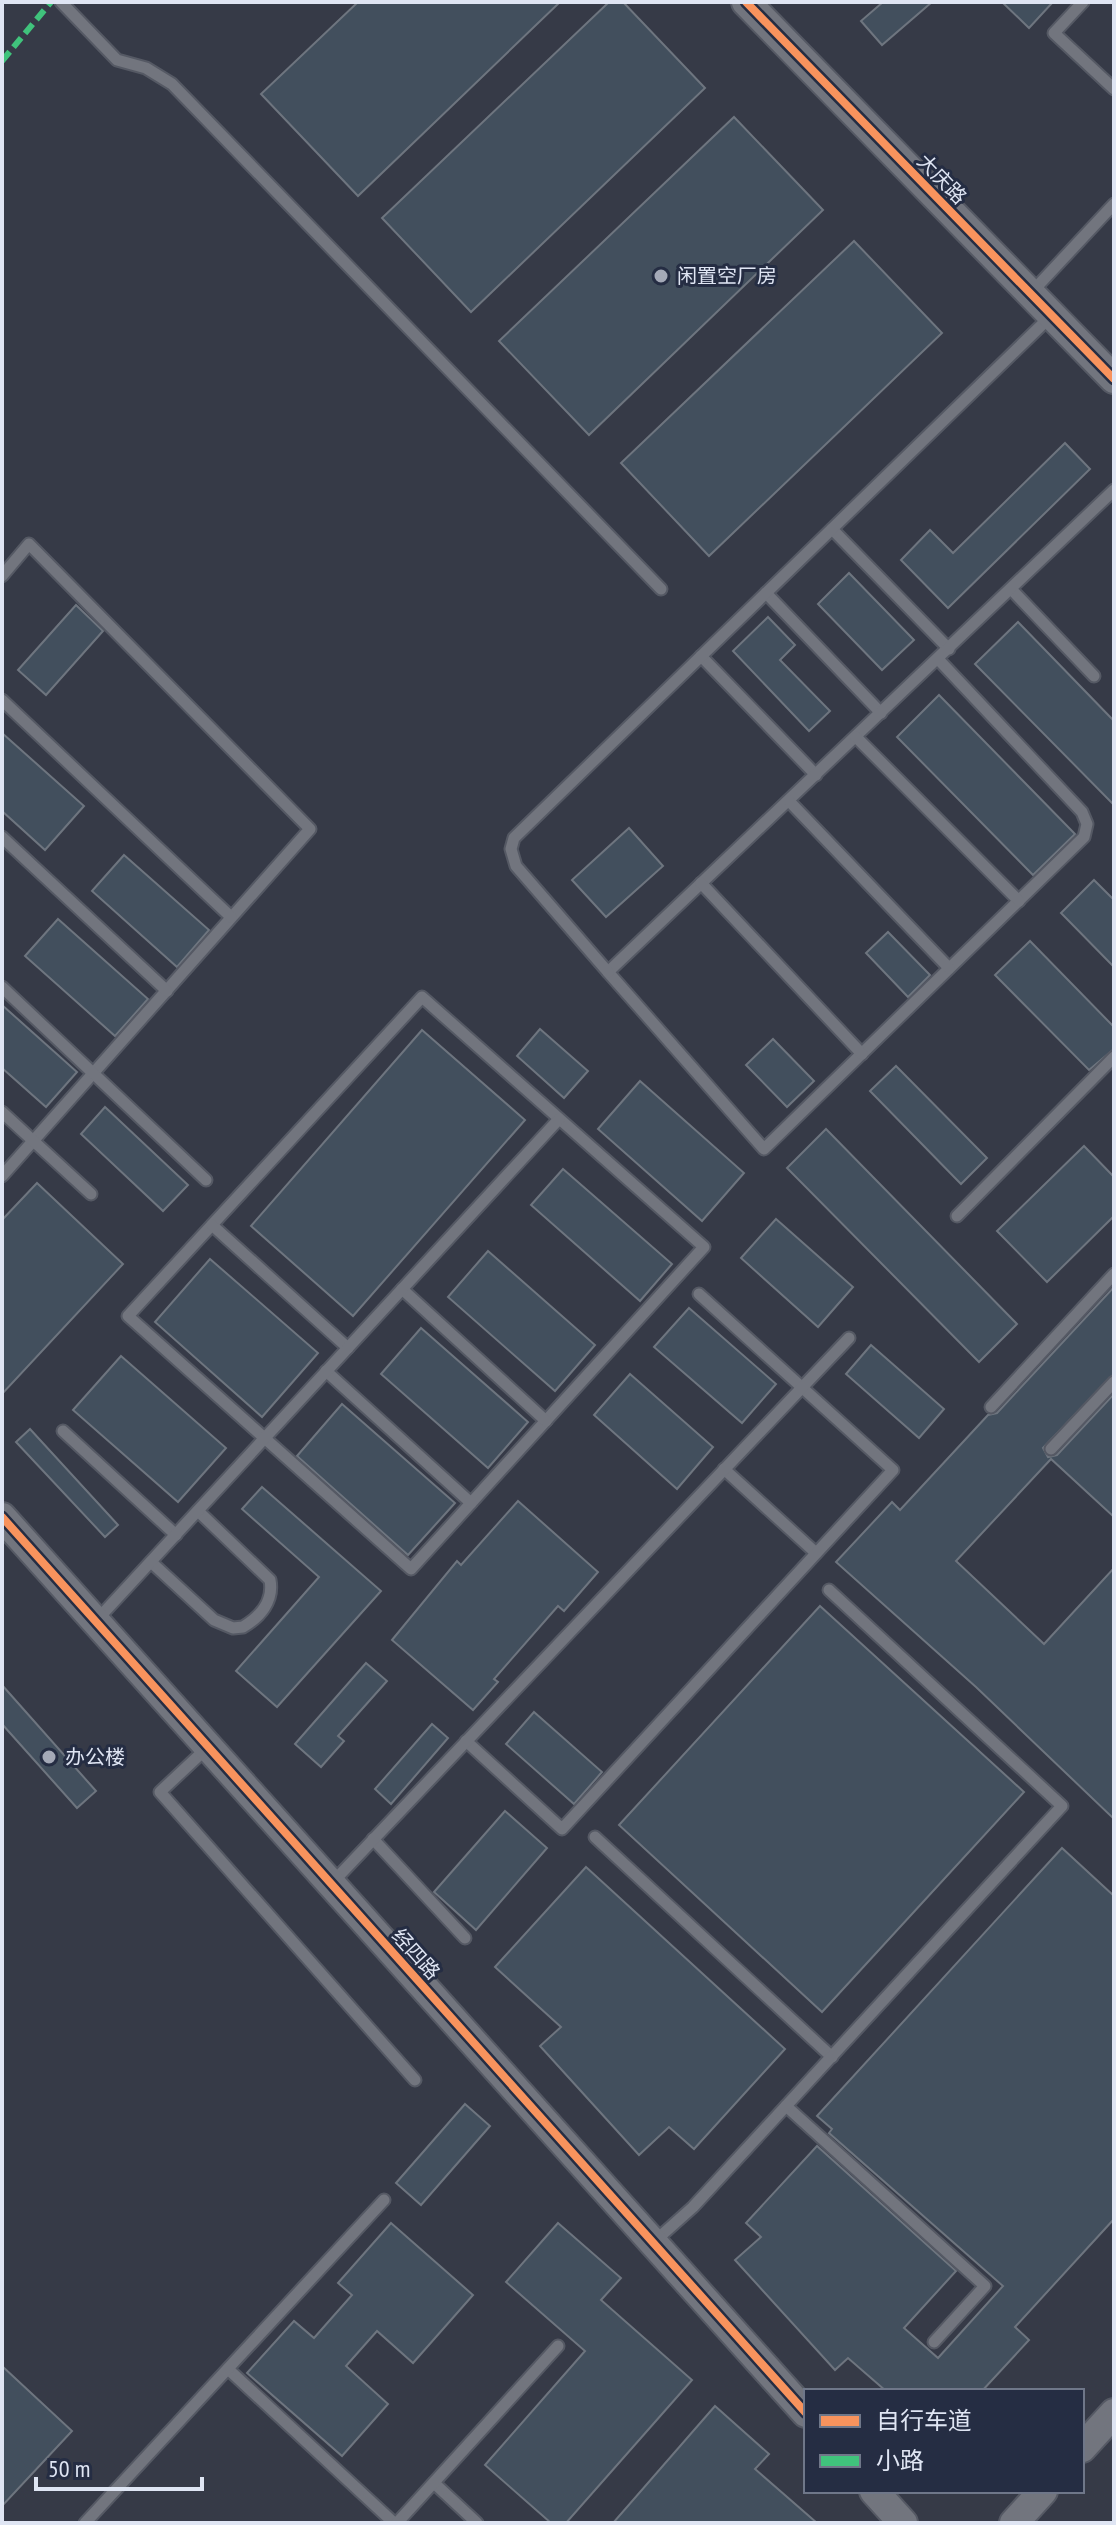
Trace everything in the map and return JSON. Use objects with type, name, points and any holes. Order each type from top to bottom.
[{"type":"street","name":"大庆路","points":[[746,2],[1114,379]]},
{"type":"street","name":"经四路","points":[[4,1522],[655,2241],[804,2411]]},
{"type":"street","points":[[1084,2446],[1114,2413]]},
{"type":"street","points":[[876,2493],[903,2523]]},
{"type":"street","points":[[1014,2523],[1041,2493]]},
{"type":"lane","points":[[61,2],[117,60],[146,68],[172,84],[661,589]]},
{"type":"lane","points":[[1083,2],[1054,33],[1114,89]]},
{"type":"lane","points":[[1030,293],[1114,204]]},
{"type":"lane","points":[[938,659],[1082,812],[1087,824],[1084,837],[764,1149],[516,866],[511,849],[514,838],[1052,315]]},
{"type":"lane","points":[[608,972],[1111,498]]},
{"type":"lane","points":[[832,529],[949,649]]},
{"type":"lane","points":[[2,576],[29,544],[310,829],[2,1176]]},
{"type":"lane","points":[[1011,589],[1094,676]]},
{"type":"lane","points":[[766,593],[881,713]]},
{"type":"lane","points":[[701,656],[816,775]]},
{"type":"lane","points":[[2,700],[231,917]]},
{"type":"lane","points":[[856,737],[1019,901]]},
{"type":"lane","points":[[789,801],[949,968]]},
{"type":"lane","points":[[2,837],[167,991]]},
{"type":"lane","points":[[701,883],[862,1054]]},
{"type":"lane","points":[[2,987],[206,1180]]},
{"type":"lane","points":[[422,997],[559,1119],[704,1247],[411,1569],[128,1316],[422,997]]},
{"type":"lane","points":[[957,1216],[1114,1057]]},
{"type":"lane","points":[[2,1112],[91,1194]]},
{"type":"lane","points":[[95,1622],[559,1119]]},
{"type":"lane","points":[[212,1225],[348,1348]]},
{"type":"lane","points":[[991,1407],[1114,1274]]},
{"type":"lane","points":[[402,1289],[546,1421]]},
{"type":"lane","points":[[466,1741],[562,1829],[893,1470],[699,1294]]},
{"type":"lane","points":[[331,1883],[849,1338]]},
{"type":"lane","points":[[326,1371],[471,1503]]},
{"type":"lane","points":[[1051,1449],[1114,1382]]},
{"type":"lane","points":[[63,1431],[176,1535]]},
{"type":"lane","points":[[724,1469],[816,1553]]},
{"type":"lane","points":[[151,1562],[223,1625],[243,1627],[263,1611],[272,1589],[270,1580],[198,1511]]},
{"type":"lane","points":[[655,2241],[693,2207],[1062,1806],[829,1590]]},
{"type":"lane","points":[[208,1747],[160,1792],[415,2080]]},
{"type":"lane","points":[[595,1837],[832,2057]]},
{"type":"lane","points":[[373,1839],[465,1938]]},
{"type":"lane","points":[[786,2106],[985,2286],[934,2342]]},
{"type":"lane","points":[[85,2523],[384,2200]]},
{"type":"lane","points":[[228,2369],[396,2523],[558,2346]]},
{"type":"lane","points":[[434,2483],[477,2523]]},
{"type":"building","points":[[358,2],[560,2],[358,196],[261,94]]},
{"type":"building","points":[[609,2],[623,2],[705,88],[471,312],[382,218]]},
{"type":"building","points":[[883,2],[932,2],[882,45],[861,21]]},
{"type":"building","points":[[1002,2],[1053,2],[1029,28]]},
{"type":"building","name":"闲置空厂房","points":[[734,117],[823,210],[589,435],[499,341]]},
{"type":"building","name":"闲置空厂房","points":[[854,241],[942,333],[709,556],[621,463]]},
{"type":"building","points":[[1065,443],[1090,469],[948,608],[901,560],[930,530],[953,553]]},
{"type":"building","points":[[849,573],[914,640],[882,670],[818,604]]},
{"type":"building","points":[[76,605],[103,631],[46,695],[18,670]]},
{"type":"building","points":[[768,617],[795,645],[780,660],[830,711],[809,731],[733,651]]},
{"type":"building","points":[[1018,622],[1114,721],[1114,805],[975,664]]},
{"type":"building","points":[[939,695],[1075,834],[1033,875],[897,737]]},
{"type":"building","points":[[2,733],[84,806],[45,850],[2,811]]},
{"type":"building","points":[[629,828],[663,866],[606,917],[572,880]]},
{"type":"building","points":[[124,855],[209,930],[177,967],[92,891]]},
{"type":"building","points":[[1094,880],[1114,900],[1114,967],[1061,913]]},
{"type":"building","points":[[58,919],[148,999],[115,1036],[25,956]]},
{"type":"building","points":[[888,932],[930,975],[908,997],[866,953]]},
{"type":"building","points":[[1030,941],[1114,1027],[1114,1049],[1089,1070],[995,975]]},
{"type":"building","points":[[2,1005],[77,1072],[46,1107],[2,1068]]},
{"type":"building","points":[[540,1029],[588,1071],[564,1098],[517,1056]]},
{"type":"building","points":[[422,1030],[525,1120],[353,1316],[251,1226]]},
{"type":"building","points":[[773,1039],[814,1081],[787,1107],[746,1065]]},
{"type":"building","points":[[896,1066],[987,1158],[961,1184],[870,1091]]},
{"type":"building","points":[[640,1081],[744,1173],[702,1221],[598,1129]]},
{"type":"building","points":[[105,1107],[188,1185],[163,1211],[81,1134]]},
{"type":"building","points":[[826,1129],[1017,1324],[979,1362],[787,1168]]},
{"type":"building","points":[[1084,1146],[1114,1177],[1114,1216],[1047,1282],[997,1231]]},
{"type":"building","points":[[563,1169],[672,1264],[640,1301],[531,1205]]},
{"type":"building","points":[[37,1183],[123,1264],[2,1394],[2,1220]]},
{"type":"building","points":[[776,1219],[853,1287],[818,1327],[741,1258]]},
{"type":"building","points":[[488,1251],[595,1345],[555,1391],[448,1297]]},
{"type":"building","points":[[210,1259],[318,1353],[262,1417],[155,1322]]},
{"type":"building","points":[[1114,1287],[1114,1374],[1043,1448],[1048,1457],[1057,1455],[1114,1394],[1114,1517],[1051,1459],[956,1561],[1044,1644],[1114,1568],[1114,1819],[976,1687],[836,1562],[892,1502],[900,1510],[988,1415],[997,1413]]},
{"type":"building","points":[[689,1308],[776,1384],[742,1423],[654,1347]]},
{"type":"building","points":[[421,1328],[528,1422],[488,1468],[381,1374]]},
{"type":"building","points":[[871,1345],[944,1409],[919,1438],[846,1374]]},
{"type":"building","points":[[121,1356],[226,1448],[178,1502],[73,1410]]},
{"type":"building","points":[[630,1374],[713,1447],[677,1489],[594,1415]]},
{"type":"building","points":[[342,1404],[455,1503],[408,1555],[297,1456]]},
{"type":"building","points":[[30,1429],[118,1525],[105,1537],[16,1442]]},
{"type":"building","points":[[262,1487],[381,1591],[277,1707],[236,1671],[319,1577],[242,1509]]},
{"type":"building","points":[[518,1501],[598,1572],[564,1611],[558,1606],[494,1679],[498,1682],[473,1710],[392,1640],[457,1561],[461,1565]]},
{"type":"building","points":[[820,1606],[1024,1792],[822,2012],[619,1825]]},
{"type":"building","points":[[366,1663],[387,1681],[338,1736],[344,1741],[321,1767],[295,1744]]},
{"type":"building","name":"办公楼","points":[[2,1685],[96,1791],[77,1808],[2,1724]]},
{"type":"building","points":[[534,1712],[602,1772],[574,1804],[506,1744]]},
{"type":"building","points":[[432,1724],[448,1738],[391,1804],[375,1789]]},
{"type":"building","points":[[505,1811],[547,1848],[476,1930],[434,1892]]},
{"type":"building","points":[[1062,1848],[1114,1896],[1114,2219],[1015,2327],[1029,2340],[984,2389],[884,2389],[848,2358],[835,2370],[735,2260],[761,2237],[746,2223],[817,2146],[956,2271],[904,2328],[938,2358],[1003,2286],[829,2133],[832,2129],[817,2116]]},
{"type":"building","points":[[586,1867],[785,2049],[694,2149],[669,2127],[639,2155],[540,2046],[561,2027],[495,1967]]},
{"type":"building","points":[[465,2104],[490,2126],[421,2205],[396,2183]]},
{"type":"building","points":[[391,2223],[473,2295],[413,2363],[377,2331],[346,2366],[388,2404],[342,2456],[247,2373],[294,2321],[314,2338],[352,2295],[338,2283]]},
{"type":"building","points":[[558,2223],[621,2278],[601,2300],[692,2380],[566,2523],[551,2523],[485,2465],[585,2351],[506,2282]]},
{"type":"building","points":[[2,2366],[72,2431],[2,2506]]},
{"type":"building","points":[[715,2406],[769,2454],[755,2469],[817,2523],[613,2523]]},
{"type":"marked path","points":[[2,61],[51,2]]},
{"type":"cycle path","points":[[746,2],[1114,379]]},
{"type":"cycle path","points":[[2,1517],[804,2411]]},
{"type":"place","name":"闲置空厂房","points":[[661,276]]},
{"type":"place","name":"办公楼","points":[[49,1757]]}]
